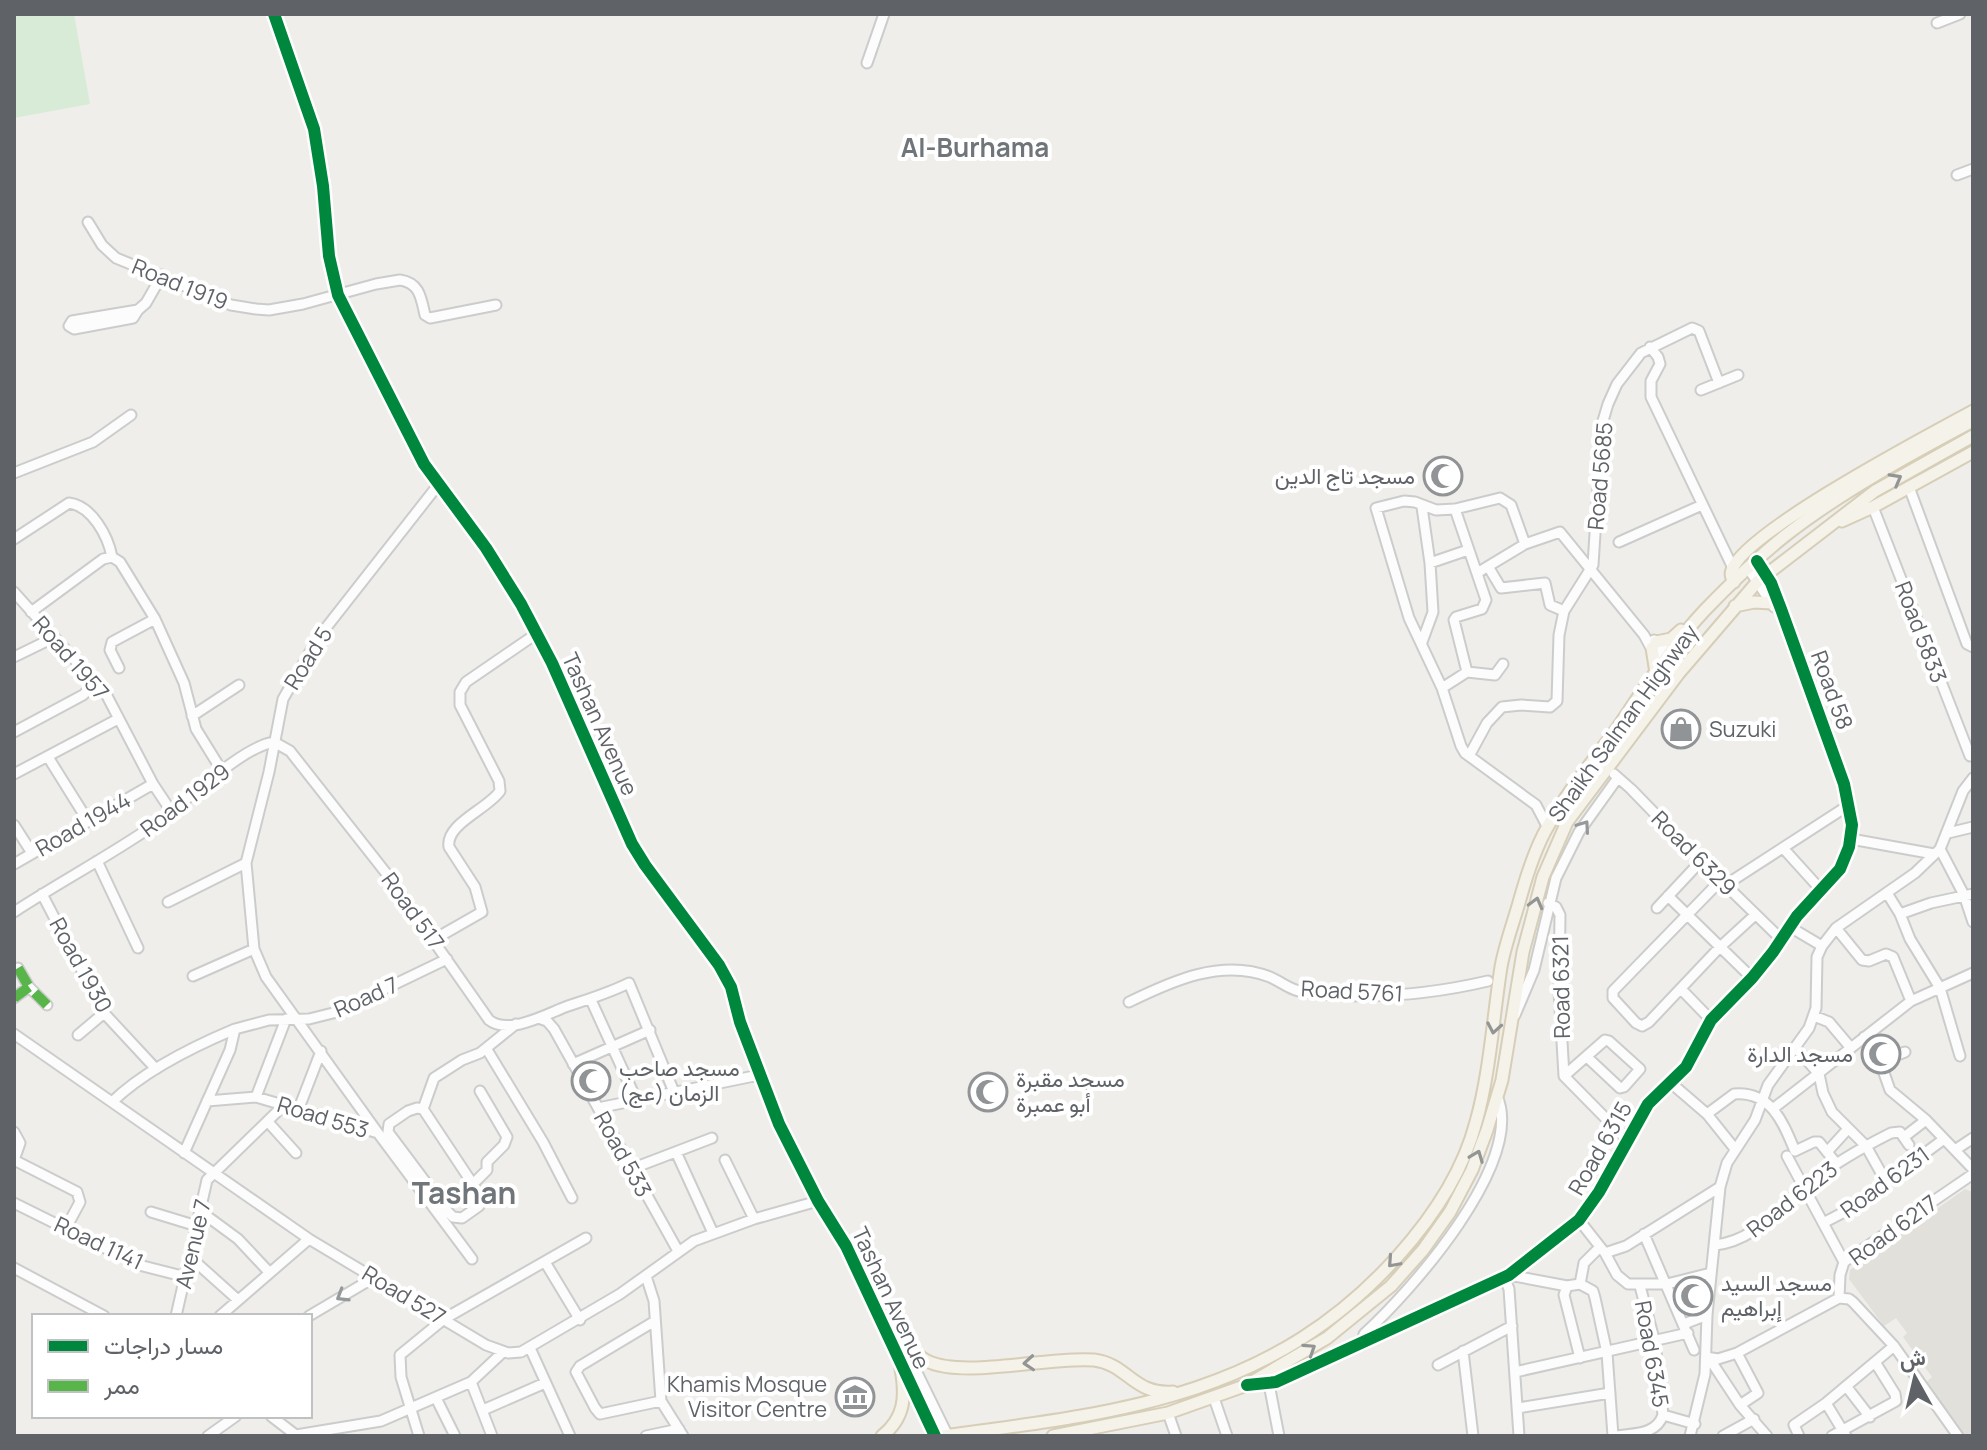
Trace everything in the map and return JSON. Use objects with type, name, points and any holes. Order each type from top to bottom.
[{"type":"main road","points":[[1734,582],[1731,574],[1733,568],[1752,547],[1785,522],[1973,411]]},
{"type":"main road","name":"Shaikh Salman Highway","points":[[946,1436],[1129,1407],[1192,1391],[1247,1369],[1321,1325],[1383,1273],[1439,1203],[1458,1168],[1476,1123],[1501,967],[1528,869],[1547,826],[1668,657],[1703,612],[1734,582],[1786,535],[1846,488],[1973,421]]},
{"type":"main road","name":"Shaikh Salman Highway","points":[[1053,1436],[1084,1434],[1168,1413],[1247,1385],[1301,1355],[1359,1315],[1391,1286],[1423,1250],[1450,1212],[1472,1170],[1497,1096],[1523,952],[1543,877],[1567,822],[1681,670],[1762,578],[1875,491],[1973,436]]},
{"type":"main road","points":[[1830,525],[1873,507],[1973,452]]},
{"type":"main road","points":[[1735,606],[1754,602],[1772,603]]},
{"type":"main road","points":[[1656,673],[1654,645],[1675,637],[1703,612]]},
{"type":"main road","points":[[902,1342],[928,1361],[942,1365],[986,1366],[1097,1360],[1122,1371],[1142,1388],[1151,1391],[1192,1391]]},
{"type":"main road","points":[[882,1436],[896,1422],[902,1410],[905,1392],[901,1369]]},
{"type":"street","name":"Tashan Avenue","points":[[274,14],[314,129],[329,256],[338,295],[424,464],[498,567],[536,634],[632,844],[719,965],[731,987],[759,1075],[779,1124],[818,1201],[838,1230],[935,1436]]},
{"type":"street","points":[[867,63],[884,14]]},
{"type":"street","points":[[1937,23],[1960,14]]},
{"type":"street","points":[[1957,175],[1973,169]]},
{"type":"street","name":"Road 1919","points":[[88,222],[102,245],[116,258],[231,305],[269,310],[400,280],[414,285],[419,291],[425,315],[430,318],[496,305]]},
{"type":"street","points":[[138,310],[72,321],[69,326],[74,329],[133,318],[162,275]]},
{"type":"street","points":[[1719,383],[1696,329],[1650,347],[1660,364],[1649,392],[1733,568]]},
{"type":"street","name":"Road 5685","points":[[1590,572],[1596,531],[1602,424],[1608,404],[1631,363],[1650,347]]},
{"type":"street","points":[[1701,390],[1738,375]]},
{"type":"street","points":[[14,473],[93,442],[131,415]]},
{"type":"street","name":"Road 5","points":[[378,1133],[321,1051],[290,1019],[266,977],[254,949],[246,863],[283,699],[293,678],[318,638],[438,485]]},
{"type":"street","points":[[1909,487],[1967,644],[1973,647]]},
{"type":"street","points":[[1525,544],[1511,505],[1506,500],[1494,498],[1455,509],[1436,510],[1404,501],[1376,508],[1409,618],[1442,688],[1461,746],[1469,756],[1536,805],[1547,826]]},
{"type":"street","points":[[14,539],[60,507],[74,503],[87,510],[108,541],[112,557],[120,562],[155,619],[184,683],[201,738],[222,771]]},
{"type":"street","points":[[1619,542],[1702,505]]},
{"type":"street","points":[[1422,507],[1433,612],[1422,642]]},
{"type":"street","name":"Road 5833","points":[[1873,507],[1970,756]]},
{"type":"street","points":[[1455,509],[1486,600],[1485,607],[1456,617],[1453,624],[1467,672]]},
{"type":"street","points":[[1477,573],[1525,544],[1560,532],[1644,635],[1681,670]]},
{"type":"street","points":[[1430,563],[1468,550]]},
{"type":"street","points":[[31,612],[103,559],[112,557]]},
{"type":"street","name":"Road 58","points":[[1752,565],[1784,618],[1839,768],[1849,805],[1851,839]]},
{"type":"street","points":[[1489,568],[1501,588],[1545,583],[1545,606],[1564,611]]},
{"type":"street","points":[[1469,756],[1487,723],[1502,707],[1550,707],[1557,701],[1559,635],[1564,611],[1590,572]]},
{"type":"street","name":"Road 58","points":[[1762,578],[1772,603],[1784,618]]},
{"type":"street","name":"Road 1957","points":[[14,592],[107,696],[153,784],[171,811]]},
{"type":"street","points":[[119,668],[110,650],[112,642],[155,619]]},
{"type":"street","points":[[1962,631],[1973,634]]},
{"type":"street","points":[[433,940],[482,912],[475,887],[449,847],[448,840],[452,831],[500,791],[499,781],[460,705],[460,692],[466,682],[536,634]]},
{"type":"street","points":[[14,657],[53,638]]},
{"type":"street","points":[[1442,688],[1467,672],[1495,675],[1503,664]]},
{"type":"street","points":[[14,732],[83,695],[95,684]]},
{"type":"street","points":[[192,716],[239,685]]},
{"type":"street","points":[[14,774],[118,719]]},
{"type":"street","name":"Road 517","points":[[274,742],[288,748],[386,873],[489,1020],[504,1026],[541,1019],[629,983],[650,1030]]},
{"type":"street","name":"Road 1929","points":[[14,912],[157,823],[222,771],[258,747],[274,742]]},
{"type":"street","points":[[272,754],[298,764]]},
{"type":"street","points":[[48,757],[88,821]]},
{"type":"street","name":"Road 6329","points":[[1609,765],[1617,779],[1631,789],[1782,940]]},
{"type":"street","points":[[1691,1436],[1708,1357],[1707,1315],[1711,1273],[1720,1187],[1727,1163],[1755,1120],[1781,1064],[1796,1048],[1814,1016],[1815,969],[1822,946],[1836,928],[1915,873],[1937,851],[1948,833],[1957,805],[1973,778]]},
{"type":"street","points":[[1509,1029],[1534,970],[1556,878],[1579,832],[1617,779]]},
{"type":"street","name":"Road 1944","points":[[14,864],[153,784]]},
{"type":"street","points":[[1755,915],[1646,1025],[1636,1023],[1613,998],[1613,991],[1724,882],[1849,805]]},
{"type":"street","points":[[14,825],[32,853]]},
{"type":"street","points":[[1948,833],[1973,827]]},
{"type":"street","points":[[1851,839],[1937,851],[1968,894],[1973,922]]},
{"type":"street","name":"Road 6315","points":[[1247,1385],[1269,1384],[1362,1345],[1507,1276],[1579,1220],[1599,1192],[1648,1104],[1686,1067],[1711,1020],[1752,978],[1805,905],[1840,869],[1851,839]]},
{"type":"street","points":[[1783,848],[1821,890]]},
{"type":"street","points":[[97,861],[138,948]]},
{"type":"street","points":[[1657,908],[1701,861]]},
{"type":"street","points":[[168,902],[246,863]]},
{"type":"street","points":[[1887,893],[1940,988],[1960,1056]]},
{"type":"street","name":"Road 1930","points":[[42,894],[104,1013],[156,1069]]},
{"type":"street","points":[[1900,914],[1968,894]]},
{"type":"street","points":[[1668,896],[1752,978]]},
{"type":"street","name":"Road 6321","points":[[1548,903],[1556,907],[1560,915],[1559,990],[1564,1076]]},
{"type":"street","points":[[1790,927],[1822,946]]},
{"type":"street","points":[[1836,928],[1862,960],[1869,961],[1886,954],[1893,957],[1911,1001]]},
{"type":"street","points":[[193,976],[254,949]]},
{"type":"street","name":"Road 7","points":[[112,1102],[126,1088],[156,1069],[235,1029],[269,1020],[309,1019],[337,1012],[447,959]]},
{"type":"street","points":[[1499,990],[1488,981],[1501,967]]},
{"type":"street","points":[[18,968],[29,987],[47,1005]]},
{"type":"street","name":"Road 5761","points":[[1129,1002],[1166,983],[1201,973],[1241,971],[1270,977],[1299,992],[1364,995],[1431,993],[1488,981]]},
{"type":"street","points":[[1774,1108],[1911,1001],[1973,973]]},
{"type":"street","points":[[14,998],[29,987]]},
{"type":"street","points":[[1681,989],[1711,1020]]},
{"type":"street","points":[[591,1000],[636,1099]]},
{"type":"street","points":[[78,1035],[104,1013]]},
{"type":"street","points":[[1814,1016],[1829,1022],[1851,1048]]},
{"type":"street","name":"Road 553","points":[[256,1097],[290,1019]]},
{"type":"street","name":"Road 533","points":[[541,1019],[554,1029],[678,1251]]},
{"type":"street","points":[[423,1109],[434,1078],[486,1048],[518,1023]]},
{"type":"street","points":[[184,1153],[230,1050],[235,1029]]},
{"type":"street","points":[[573,1064],[650,1030],[674,1092]]},
{"type":"street","name":"Road 527","points":[[14,1034],[309,1239],[486,1345],[503,1352]]},
{"type":"street","points":[[1864,1037],[1880,1062],[1890,1090],[1926,1120],[1973,1171]]},
{"type":"street","name":"Road 6321","points":[[1564,1076],[1588,1058],[1602,1042],[1609,1041],[1640,1069],[1620,1088],[1588,1058]]},
{"type":"street","points":[[486,1048],[543,1142],[572,1198]]},
{"type":"street","points":[[1796,1048],[1819,1074],[1827,1103],[1847,1130],[1866,1146],[1885,1180]]},
{"type":"street","points":[[299,1108],[321,1051]]},
{"type":"street","points":[[1880,1062],[1905,1052]]},
{"type":"street","points":[[598,1108],[759,1075]]},
{"type":"street","points":[[1564,1076],[1628,1141]]},
{"type":"street","points":[[1671,1083],[1707,1114],[1735,1149]]},
{"type":"street","points":[[473,1184],[487,1170],[487,1162],[504,1145],[507,1137],[480,1091]]},
{"type":"street","points":[[1707,1114],[1734,1094],[1763,1098],[1783,1122],[1795,1151],[1816,1141],[1836,1163]]},
{"type":"street","points":[[1362,1345],[1364,1334],[1385,1315],[1448,1243],[1478,1189],[1499,1143],[1502,1108],[1497,1096]]},
{"type":"street","name":"Road 553","points":[[207,1101],[256,1097],[378,1133],[472,1259]]},
{"type":"street","points":[[213,1173],[285,1104]]},
{"type":"street","points":[[423,1109],[480,1194],[481,1202],[447,1226]]},
{"type":"street","points":[[423,1109],[408,1111],[389,1124],[388,1132],[448,1212],[457,1219]]},
{"type":"street","name":"Road 6223","points":[[1715,1245],[1729,1243],[1754,1231],[1802,1188],[1836,1163],[1894,1131],[1900,1132],[1907,1141],[1926,1120]]},
{"type":"street","points":[[268,1122],[296,1153]]},
{"type":"street","points":[[1827,1152],[1847,1130]]},
{"type":"street","points":[[14,1132],[20,1143],[14,1160],[77,1192],[80,1202],[66,1228]]},
{"type":"street","points":[[631,1169],[712,1138]]},
{"type":"street","points":[[1955,1150],[1973,1138]]},
{"type":"street","name":"Road 6231","points":[[1825,1222],[1850,1209],[1944,1139]]},
{"type":"street","points":[[676,1152],[713,1233]]},
{"type":"street","points":[[1787,1156],[1844,1262]]},
{"type":"street","points":[[725,1160],[754,1219]]},
{"type":"street","name":"Road 6217","points":[[1839,1298],[1844,1262],[1973,1171]]},
{"type":"street","name":"Avenue 7","points":[[177,1314],[207,1180],[213,1173]]},
{"type":"street","points":[[1580,1284],[1584,1263],[1602,1250],[1619,1250],[1720,1187]]},
{"type":"street","points":[[274,1418],[296,1436],[381,1421],[471,1382],[503,1352],[514,1354],[530,1348],[580,1320],[678,1251],[713,1233],[818,1201]]},
{"type":"street","name":"Road 1141","points":[[14,1203],[139,1265],[186,1277]]},
{"type":"street","points":[[200,1211],[238,1239],[269,1272]]},
{"type":"street","points":[[151,1212],[197,1226]]},
{"type":"street","points":[[1579,1220],[1620,1280],[1628,1284],[1667,1284],[1711,1273]]},
{"type":"street","points":[[1644,1234],[1694,1350]]},
{"type":"street","points":[[419,1436],[401,1377],[399,1361],[404,1352],[444,1319],[586,1238]]},
{"type":"street","points":[[222,1314],[309,1239]]},
{"type":"street","points":[[190,1257],[238,1300]]},
{"type":"street","points":[[545,1262],[580,1320]]},
{"type":"street","points":[[14,1268],[100,1314]]},
{"type":"street","points":[[646,1276],[654,1301],[661,1401],[681,1432],[646,1436]]},
{"type":"street","points":[[1519,1436],[1507,1276],[1567,1286],[1580,1284],[1593,1291],[1607,1353],[1615,1436]]},
{"type":"street","points":[[312,1314],[375,1277]]},
{"type":"street","points":[[1567,1286],[1565,1302],[1580,1358]]},
{"type":"street","name":"Road 6345","points":[[1615,1436],[1652,1430],[1663,1415],[1655,1343],[1640,1286]]},
{"type":"street","points":[[1708,1357],[1718,1359],[1737,1353],[1839,1298],[1849,1299],[1894,1346],[1958,1436]]},
{"type":"street","name":"Tashan Avenue","points":[[879,1314],[902,1342],[946,1436]]},
{"type":"street","points":[[1385,1315],[1392,1331]]},
{"type":"street","points":[[1515,1372],[1655,1343],[1707,1315]]},
{"type":"street","points":[[655,1321],[580,1366],[576,1372],[600,1414],[661,1401]]},
{"type":"street","points":[[1438,1365],[1512,1326]]},
{"type":"street","points":[[486,1345],[487,1368]]},
{"type":"street","points":[[1799,1436],[1794,1425],[1826,1403],[1894,1346]]},
{"type":"street","points":[[530,1348],[570,1436]]},
{"type":"street","points":[[1463,1351],[1473,1436]]},
{"type":"street","points":[[1737,1353],[1758,1393],[1740,1405]]},
{"type":"street","points":[[1708,1357],[1740,1405],[1767,1436]]},
{"type":"street","points":[[1832,1436],[1845,1433],[1897,1398],[1875,1362]]},
{"type":"street","points":[[471,1382],[492,1436]]},
{"type":"street","points":[[483,1410],[545,1383]]},
{"type":"street","points":[[1269,1384],[1279,1436]]},
{"type":"street","points":[[1846,1386],[1870,1417]]},
{"type":"street","points":[[1518,1408],[1610,1393]]},
{"type":"street","points":[[436,1398],[455,1436]]},
{"type":"street","points":[[1214,1398],[1227,1436]]},
{"type":"street","points":[[1826,1403],[1845,1433]]},
{"type":"street","points":[[1168,1413],[1176,1436]]},
{"type":"street","points":[[1663,1415],[1695,1424]]},
{"type":"street","points":[[208,1436],[233,1418]]},
{"type":"street","points":[[1723,1436],[1754,1419]]},
{"type":"shaded area","points":[[1965,1189],[1973,1192],[1973,1436],[1962,1436],[1924,1384],[1932,1377],[1903,1337],[1907,1333],[1896,1318],[1884,1326],[1849,1279],[1850,1270]]},
{"type":"green space","points":[[14,14],[74,14],[90,104],[14,118]]},
{"type":"marked path","points":[[18,968],[29,987],[47,1005]]},
{"type":"marked path","points":[[14,998],[29,987]]},
{"type":"cycle path","points":[[274,14],[314,129],[329,256],[338,295],[424,464],[486,548],[521,604],[552,663],[632,844],[719,965],[731,987],[740,1022],[779,1124],[818,1201],[846,1246],[935,1436]]},
{"type":"cycle path","points":[[1247,1385],[1276,1382],[1509,1275],[1579,1220],[1599,1192],[1648,1104],[1686,1067],[1711,1020],[1752,978],[1797,916],[1840,869],[1849,847],[1852,825],[1844,784],[1771,583],[1757,561]]},
{"type":"place","name":"مسجد تاج الدين","points":[[1443,476]]},
{"type":"place","name":"Suzuki","points":[[1681,729]]},
{"type":"place","name":"مسجد الدارة","points":[[1881,1054]]},
{"type":"place","name":"مسجد صاحب الزمان (عج)","points":[[591,1081]]},
{"type":"place","name":"مسجد مقبرة أبو عمبرة","points":[[988,1092]]},
{"type":"place","name":"مسجد السيد إبراهيم","points":[[1693,1296]]},
{"type":"place","name":"Khamis Mosque Visitor Centre","points":[[855,1397]]},
{"type":"district","name":"Al-Burhama","points":[[975,147]]},
{"type":"district","name":"Tashan","points":[[464,1192]]}]
